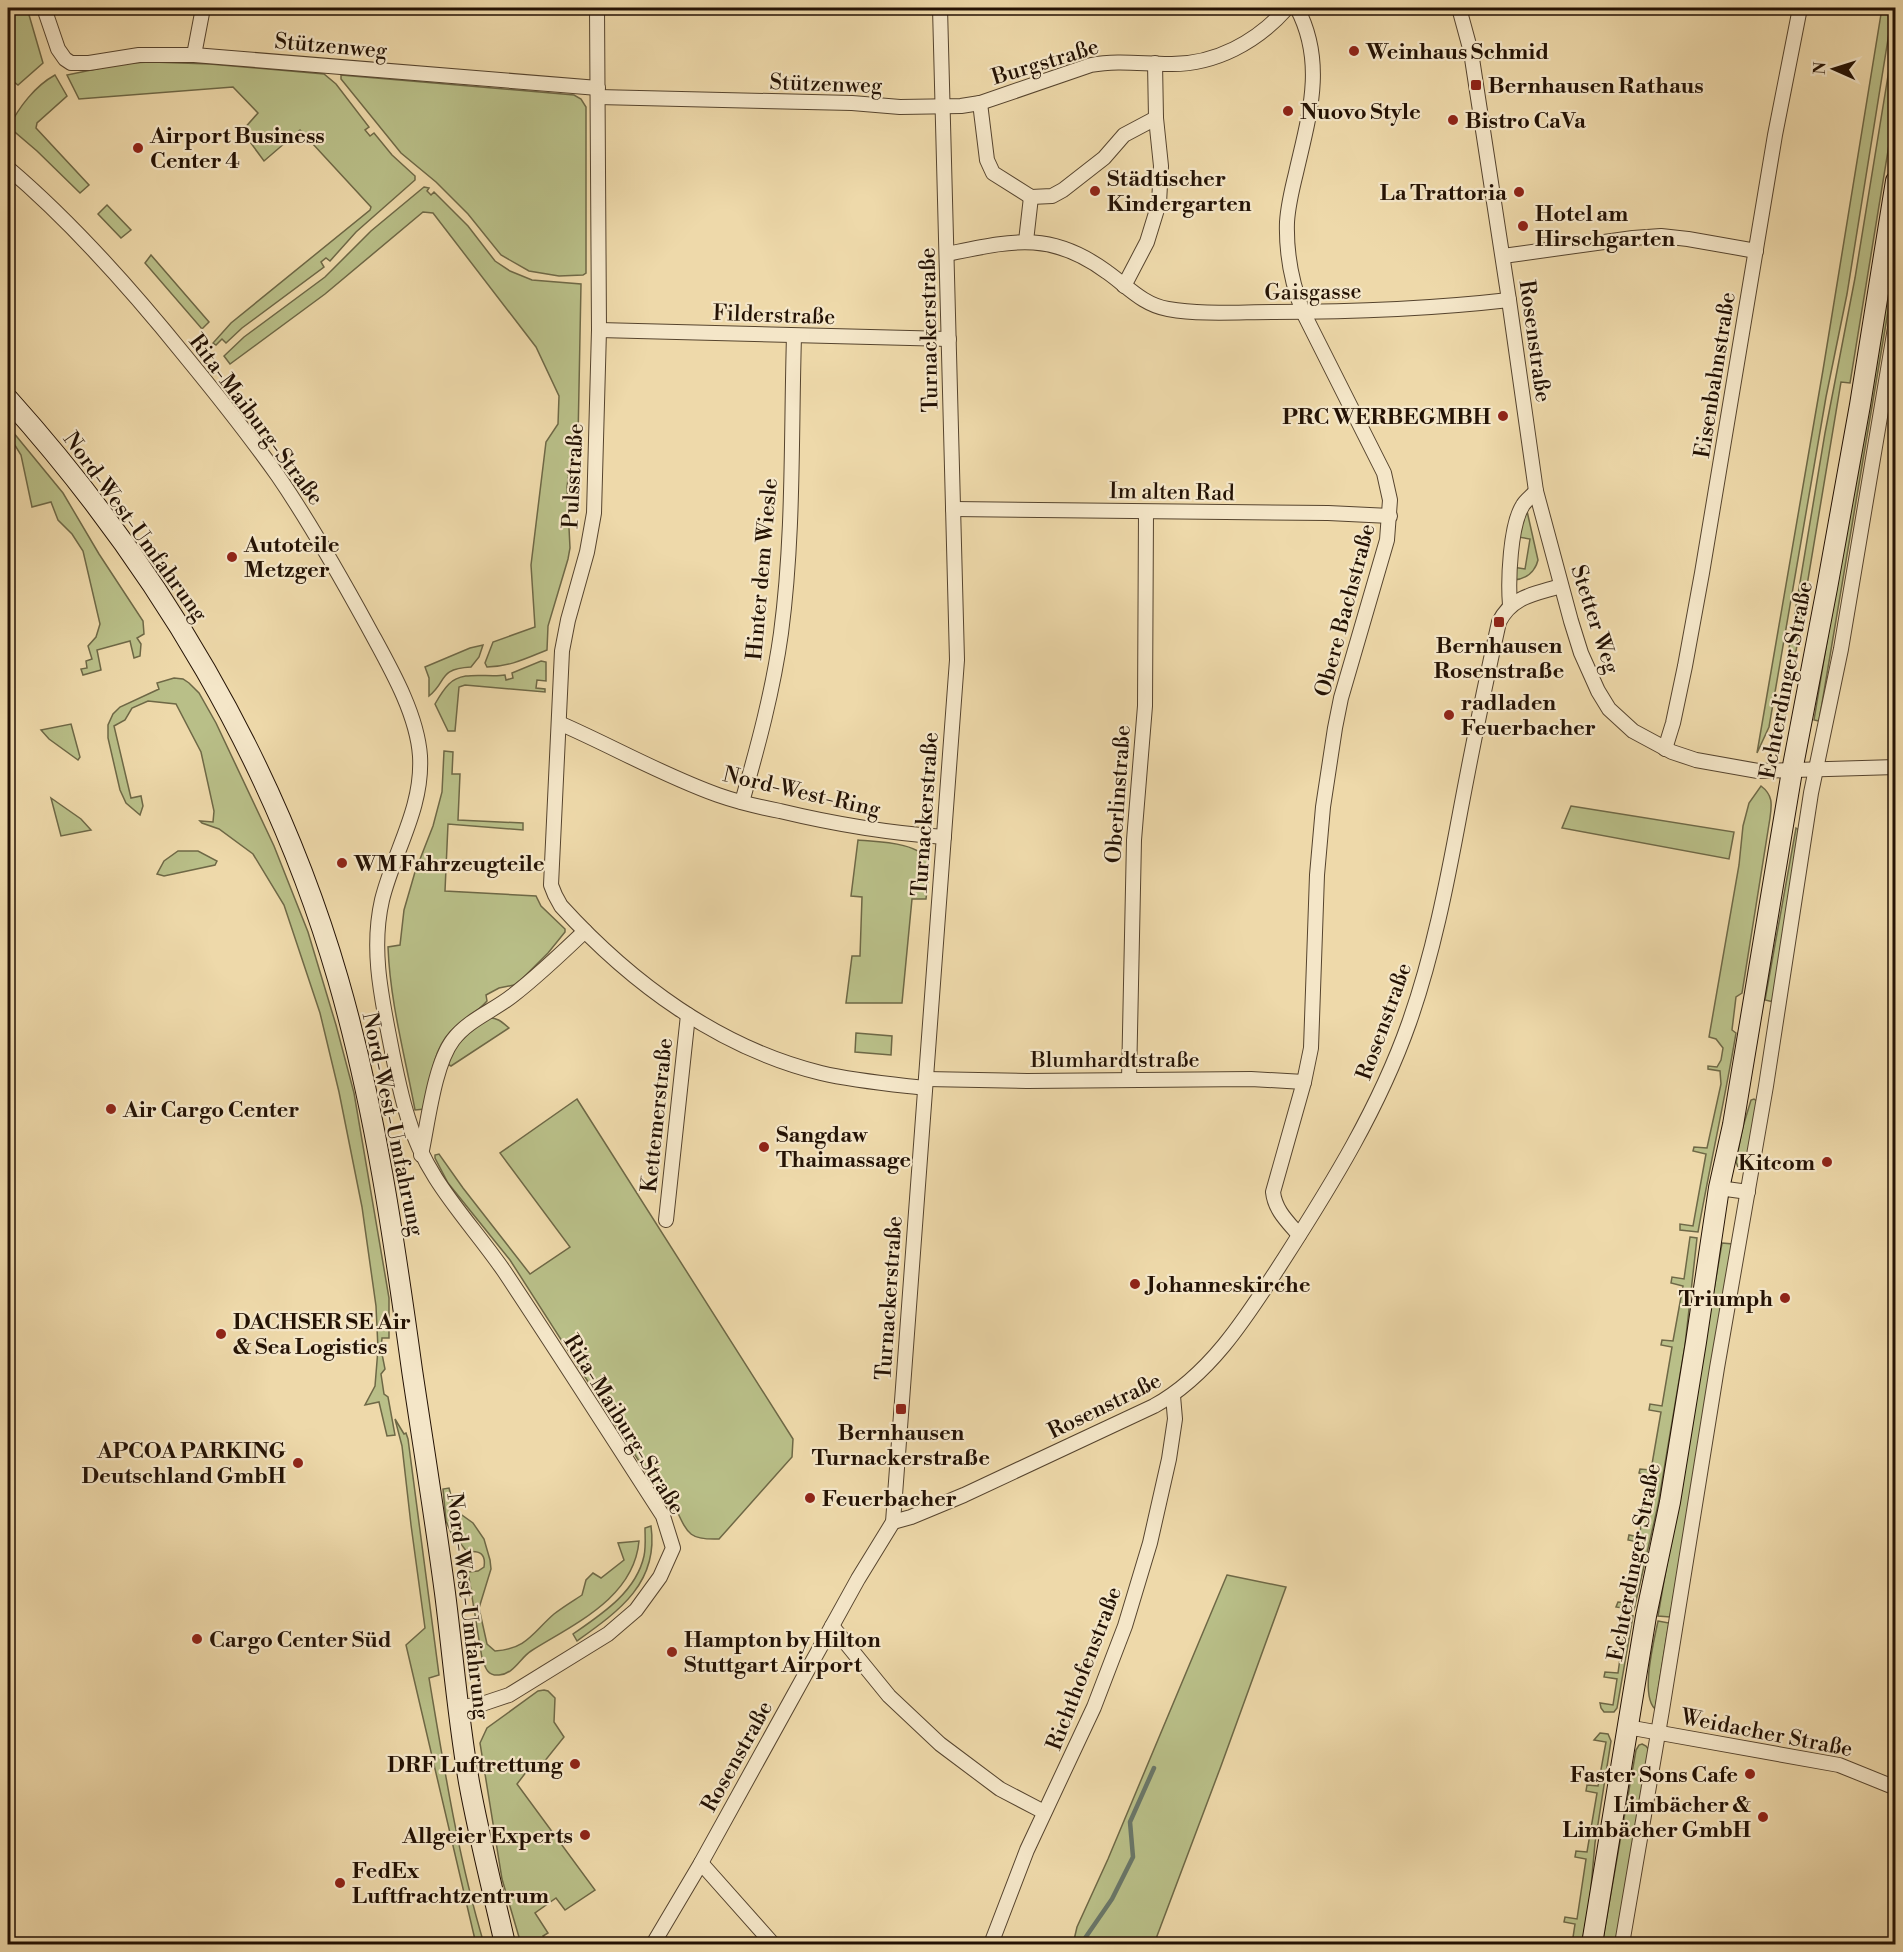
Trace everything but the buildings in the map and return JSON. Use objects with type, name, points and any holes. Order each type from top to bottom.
[{"type":"main road","name":"Echterdinger Straße","points":[[1592,1944],[1646,1616],[1670,1502],[1719,1188],[1733,1125],[1792,771],[1848,474],[1896,181]]},
{"type":"main road","name":"Nord-West-Umfahrung","points":[[8,399],[112,526],[189,639],[266,787],[286,832],[321,925],[352,1032],[377,1143],[445,1591],[469,1784],[505,1944]]},
{"type":"street","name":"Stützenweg","points":[[44,8],[63,56],[71,63],[80,64],[139,55],[194,55],[598,92],[944,107]]},
{"type":"street","points":[[194,55],[203,8]]},
{"type":"street","name":"Pulsstraße","points":[[585,932],[561,906],[551,885],[562,651],[587,552],[594,513],[599,330],[597,8]]},
{"type":"street","name":"Turnackerstraße","points":[[893,1522],[957,660],[940,8]]},
{"type":"street","name":"Burgstraße","points":[[944,107],[980,104],[1091,65],[1114,62],[1199,63],[1215,58],[1251,40],[1287,8]]},
{"type":"street","name":"Obere Bachstraße","points":[[1297,8],[1309,34],[1313,58],[1310,108],[1287,221],[1287,246],[1291,273],[1303,312],[1384,473],[1390,500],[1387,540],[1341,698],[1331,755],[1317,875],[1311,1048],[1304,1082],[1273,1192],[1278,1210],[1299,1235]]},
{"type":"street","name":"Rosenstraße","points":[[653,1944],[893,1522],[911,1517],[975,1490],[1173,1396],[1187,1384],[1219,1351],[1261,1294],[1364,1127],[1394,1063],[1409,1023],[1441,908],[1499,622],[1510,605],[1509,571],[1517,519],[1522,507],[1536,491],[1471,52],[1459,8]]},
{"type":"street","name":"Eisenbahnstraße","points":[[1665,749],[1677,702],[1700,583],[1785,77],[1800,8]]},
{"type":"street","points":[[1124,286],[1147,242],[1160,203],[1161,166],[1156,118],[1155,63]]},
{"type":"street","points":[[980,104],[987,160],[993,173],[1031,197],[1052,196],[1063,190],[1104,158],[1124,135],[1156,118]]},
{"type":"street","name":"Rita-Maiburg-Straße","points":[[8,168],[64,219],[146,306],[271,468],[330,557],[381,651],[410,712],[420,752],[419,786],[411,819],[381,906],[378,927],[378,966],[399,1086],[409,1123],[431,1174],[502,1269],[663,1516],[673,1548],[660,1578],[636,1610],[608,1634],[509,1695],[485,1703],[458,1708]]},
{"type":"street","points":[[1026,241],[1031,197]]},
{"type":"street","points":[[1503,256],[1661,236],[1756,251]]},
{"type":"street","name":"Gaisgasse","points":[[947,254],[1010,242],[1026,241],[1059,246],[1106,271],[1142,300],[1155,306],[1214,313],[1410,309],[1509,300]]},
{"type":"street","points":[[1622,1944],[1659,1732],[1816,768],[1841,649],[1896,322]]},
{"type":"street","name":"Filderstraße","points":[[599,330],[949,339]]},
{"type":"street","name":"Hinter dem Wiesle","points":[[742,802],[767,706],[781,631],[788,550],[794,336]]},
{"type":"street","name":"Stetter Weg","points":[[1536,491],[1581,653],[1604,700],[1621,721],[1633,731],[1665,749],[1689,758],[1758,771],[1896,767]]},
{"type":"street","name":"Im alten Rad","points":[[953,509],[1390,516]]},
{"type":"street","name":"Oberlinstraße","points":[[1129,1080],[1134,840],[1145,706],[1146,512]]},
{"type":"street","points":[[1510,605],[1522,598],[1561,586]]},
{"type":"street","name":"Nord-West-Ring","points":[[559,723],[661,772],[718,795],[860,828],[944,837]]},
{"type":"street","points":[[421,1155],[435,1082],[442,1061],[453,1040],[467,1025],[502,1003],[534,978],[585,932]]},
{"type":"street","name":"Kettemerstraße","points":[[585,932],[638,979],[688,1015],[729,1039],[793,1065],[843,1078],[925,1084]]},
{"type":"street","name":"Kettemerstraße","points":[[666,1220],[688,1015]]},
{"type":"street","name":"Blumhardtstraße","points":[[925,1084],[1251,1079],[1304,1082]]},
{"type":"street","points":[[1719,1188],[1748,1192]]},
{"type":"street","name":"Richthofenstraße","points":[[991,1944],[1044,1812],[1105,1681],[1138,1584],[1158,1509],[1174,1431],[1173,1396]]},
{"type":"street","points":[[832,1626],[896,1703],[940,1744],[1000,1789],[1044,1812]]},
{"type":"street","name":"Weidacher Straße","points":[[1627,1727],[1839,1765],[1864,1773],[1896,1788]]},
{"type":"street","points":[[701,1863],[773,1944]]},
{"type":"green space","points":[[8,8],[27,8],[43,63],[18,85],[10,79],[8,69]]},
{"type":"green space","points":[[1882,8],[1893,8],[1847,294],[1826,397],[1769,727],[1757,753],[1823,370]]},
{"type":"green space","points":[[1895,33],[1895,108],[1850,383],[1841,382],[1785,717],[1779,718],[1825,433],[1855,278]]},
{"type":"green space","points":[[125,63],[210,64],[324,74],[336,84],[369,127],[365,130],[370,136],[374,133],[392,155],[415,176],[415,180],[356,232],[330,261],[326,258],[321,262],[324,267],[242,328],[226,343],[222,339],[216,345],[213,343],[231,323],[371,207],[300,130],[264,161],[242,131],[258,113],[233,87],[79,99],[67,75]]},
{"type":"green space","points":[[55,75],[67,96],[37,123],[36,128],[89,185],[80,193],[9,127],[28,98]]},
{"type":"green space","points":[[341,75],[574,95],[581,99],[586,107],[586,273],[559,276],[529,271],[501,255],[468,214],[436,182],[401,153],[341,79]]},
{"type":"green space","points":[[424,187],[429,188],[427,191],[431,195],[434,192],[468,226],[495,261],[510,271],[532,280],[581,284],[578,439],[567,487],[570,548],[568,559],[548,626],[547,650],[503,665],[487,667],[485,663],[493,642],[535,627],[531,565],[546,442],[558,424],[559,396],[536,347],[433,213],[423,212],[325,294],[230,364],[224,356],[244,337],[325,277],[371,231]]},
{"type":"green space","points":[[107,205],[131,230],[121,238],[98,214]]},
{"type":"green space","points":[[1895,229],[1895,270],[1819,721],[1814,720]]},
{"type":"green space","points":[[151,255],[209,322],[202,329],[145,263]]},
{"type":"green space","points":[[8,426],[63,493],[99,554],[143,621],[144,634],[137,638],[141,644],[140,656],[134,658],[130,641],[97,650],[101,670],[83,675],[81,669],[87,668],[86,661],[92,659],[88,646],[96,637],[100,624],[83,551],[72,534],[58,520],[51,502],[32,507],[21,455],[8,434]]},
{"type":"green space","points":[[1527,511],[1538,560],[1535,568],[1529,574],[1514,580],[1512,567],[1525,569],[1530,539],[1518,537],[1523,512]]},
{"type":"green space","points":[[483,645],[479,657],[471,667],[460,668],[448,673],[429,696],[429,678],[425,667],[470,648]]},
{"type":"green space","points":[[541,661],[546,662],[546,681],[537,680],[536,688],[545,689],[545,692],[465,685],[459,687],[455,731],[448,731],[435,704],[449,684],[468,676],[505,675],[506,680],[513,678],[512,673]]},
{"type":"green space","points":[[174,678],[183,679],[199,693],[216,723],[274,846],[308,932],[336,1025],[354,1093],[389,1298],[389,1338],[382,1338],[381,1349],[385,1369],[381,1374],[395,1435],[387,1436],[379,1402],[365,1405],[375,1386],[378,1349],[376,1306],[362,1207],[339,1092],[320,1013],[284,905],[253,854],[219,829],[200,821],[213,822],[214,811],[201,752],[176,704],[148,701],[132,708],[125,720],[114,726],[131,798],[141,796],[143,806],[140,815],[126,803],[120,790],[108,738],[108,725],[113,714],[120,707],[159,689],[157,683]]},
{"type":"green space","points":[[71,724],[80,757],[78,760],[49,739],[41,730]]},
{"type":"green space","points":[[444,751],[453,752],[452,774],[460,774],[458,820],[523,823],[523,830],[448,824],[445,891],[536,896],[541,906],[565,929],[565,932],[521,980],[514,985],[499,988],[486,995],[487,1001],[483,1006],[450,1032],[435,1058],[425,1109],[415,1110],[395,1009],[388,947],[400,945],[404,910],[415,872],[433,826],[442,792]]},
{"type":"green space","points":[[1761,786],[1770,796],[1771,813],[1742,993],[1736,997],[1732,1030],[1736,1033],[1732,1058],[1698,1232],[1680,1230],[1680,1224],[1693,1226],[1706,1154],[1693,1151],[1694,1147],[1707,1148],[1721,1084],[1720,1071],[1708,1069],[1708,1066],[1717,1067],[1723,1048],[1716,1039],[1709,1037],[1739,865],[1743,826],[1749,803]]},
{"type":"green space","points":[[51,798],[81,819],[91,830],[61,836]]},
{"type":"green space","points":[[1571,806],[1734,832],[1729,859],[1562,828]]},
{"type":"green space","points":[[1796,828],[1799,830],[1774,1002],[1765,1000]]},
{"type":"green space","points":[[858,840],[908,847],[924,855],[928,862],[926,899],[912,899],[902,1003],[846,1003],[852,956],[860,956],[862,897],[851,896]]},
{"type":"green space","points":[[178,851],[198,851],[217,861],[215,865],[164,876],[157,874],[164,861]]},
{"type":"green space","points":[[488,1018],[497,1019],[509,1028],[451,1066],[446,1063],[464,1038]]},
{"type":"green space","points":[[856,1033],[892,1036],[891,1055],[855,1052]]},
{"type":"green space","points":[[577,1099],[793,1439],[792,1457],[719,1539],[696,1537],[687,1530],[676,1509],[671,1511],[510,1260],[448,1183],[435,1158],[435,1155],[439,1154],[530,1274],[570,1247],[500,1153]]},
{"type":"green space","points":[[1751,1100],[1758,1102],[1746,1168],[1741,1169],[1736,1162],[1742,1130]]},
{"type":"green space","points":[[1690,1237],[1697,1238],[1685,1345],[1658,1505],[1634,1610],[1616,1607],[1618,1602],[1629,1603],[1638,1542],[1628,1540],[1629,1535],[1639,1537],[1650,1476],[1639,1473],[1640,1469],[1651,1470],[1661,1412],[1649,1410],[1650,1404],[1662,1406],[1672,1347],[1661,1345],[1662,1340],[1673,1341],[1683,1286],[1671,1283],[1672,1277],[1684,1279]]},
{"type":"green space","points":[[1722,1243],[1733,1244],[1670,1617],[1658,1616]]},
{"type":"green space","points":[[395,1419],[408,1439],[439,1675],[429,1678],[440,1745],[459,1845],[484,1944],[476,1944],[406,1645],[425,1628],[402,1446]]},
{"type":"green space","points":[[449,1488],[455,1510],[473,1523],[484,1539],[490,1560],[491,1569],[479,1608],[487,1644],[495,1651],[515,1647],[529,1639],[554,1614],[582,1595],[586,1580],[593,1573],[601,1578],[624,1560],[618,1543],[639,1541],[635,1561],[614,1594],[599,1607],[531,1651],[509,1672],[499,1675],[492,1674],[487,1670],[482,1658],[468,1572],[478,1571],[484,1567],[484,1559],[479,1552],[467,1552],[461,1544],[456,1544],[446,1521],[443,1489]]},
{"type":"green space","points":[[651,1526],[652,1546],[649,1564],[633,1594],[577,1641],[573,1634],[616,1601],[634,1581],[644,1556],[645,1528]]},
{"type":"green space","points":[[1227,1575],[1286,1587],[1154,1944],[1073,1944],[1077,1927],[1108,1859]]},
{"type":"green space","points":[[1626,1615],[1633,1616],[1617,1708],[1614,1712],[1604,1712],[1600,1703],[1613,1705],[1617,1679],[1604,1677],[1605,1672],[1618,1673]]},
{"type":"green space","points":[[1658,1621],[1669,1623],[1655,1709],[1651,1702],[1648,1680]]},
{"type":"green space","points":[[544,1690],[555,1698],[554,1722],[564,1737],[536,1772],[530,1767],[517,1784],[595,1890],[565,1910],[556,1898],[535,1913],[548,1933],[543,1936],[549,1944],[521,1944],[502,1879],[480,1743],[487,1728],[538,1691]]},
{"type":"green space","points":[[1600,1733],[1608,1734],[1611,1741],[1582,1944],[1572,1944],[1575,1924],[1564,1922],[1565,1917],[1577,1919],[1586,1859],[1575,1857],[1576,1851],[1587,1852],[1597,1793],[1586,1791],[1587,1785],[1598,1786],[1606,1742],[1594,1740]]},
{"type":"green space","points":[[1642,1744],[1649,1750],[1616,1944],[1602,1944],[1636,1750]]},
{"type":"waterway","points":[[1081,1944],[1112,1899],[1133,1857],[1130,1822],[1154,1768]]},
{"type":"place","name":"Weinhaus Schmid","points":[[1354,51]]},
{"type":"place","name":"Bernhausen Rathaus","points":[[1476,85]]},
{"type":"place","name":"Nuovo Style","points":[[1288,111]]},
{"type":"place","name":"Bistro CaVa","points":[[1453,120]]},
{"type":"place","name":"Airport Business Center 4","points":[[138,148]]},
{"type":"place","name":"Städtischer Kindergarten","points":[[1095,191]]},
{"type":"place","name":"La Trattoria","points":[[1519,192]]},
{"type":"place","name":"Hotel am Hirschgarten","points":[[1523,226]]},
{"type":"place","name":"PRC WERBEGMBH","points":[[1503,416]]},
{"type":"place","name":"Autoteile Metzger","points":[[232,557]]},
{"type":"place","name":"Bernhausen Rosenstraße","points":[[1499,622]]},
{"type":"place","name":"radladen Feuerbacher","points":[[1449,715]]},
{"type":"place","name":"WM Fahrzeugteile","points":[[342,863]]},
{"type":"place","name":"Air Cargo Center","points":[[111,1109]]},
{"type":"place","name":"Sangdaw Thaimassage","points":[[764,1147]]},
{"type":"place","name":"Kitcom","points":[[1827,1162]]},
{"type":"place","name":"Johanneskirche","points":[[1135,1284]]},
{"type":"place","name":"Triumph","points":[[1785,1298]]},
{"type":"place","name":"DACHSER SE Air & Sea Logistics","points":[[221,1334]]},
{"type":"place","name":"Bernhausen Turnackerstraße","points":[[901,1409]]},
{"type":"place","name":"APCOA PARKING Deutschland GmbH","points":[[298,1463]]},
{"type":"place","name":"Feuerbacher","points":[[810,1498]]},
{"type":"place","name":"Cargo Center Süd","points":[[197,1639]]},
{"type":"place","name":"Hampton by Hilton Stuttgart Airport","points":[[672,1652]]},
{"type":"place","name":"DRF Luftrettung","points":[[575,1764]]},
{"type":"place","name":"Faster Sons Cafe","points":[[1750,1774]]},
{"type":"place","name":"Limbächer & Limbächer GmbH","points":[[1763,1817]]},
{"type":"place","name":"Allgeier Experts","points":[[585,1835]]},
{"type":"place","name":"FedEx Luftfrachtzentrum","points":[[340,1883]]}]
